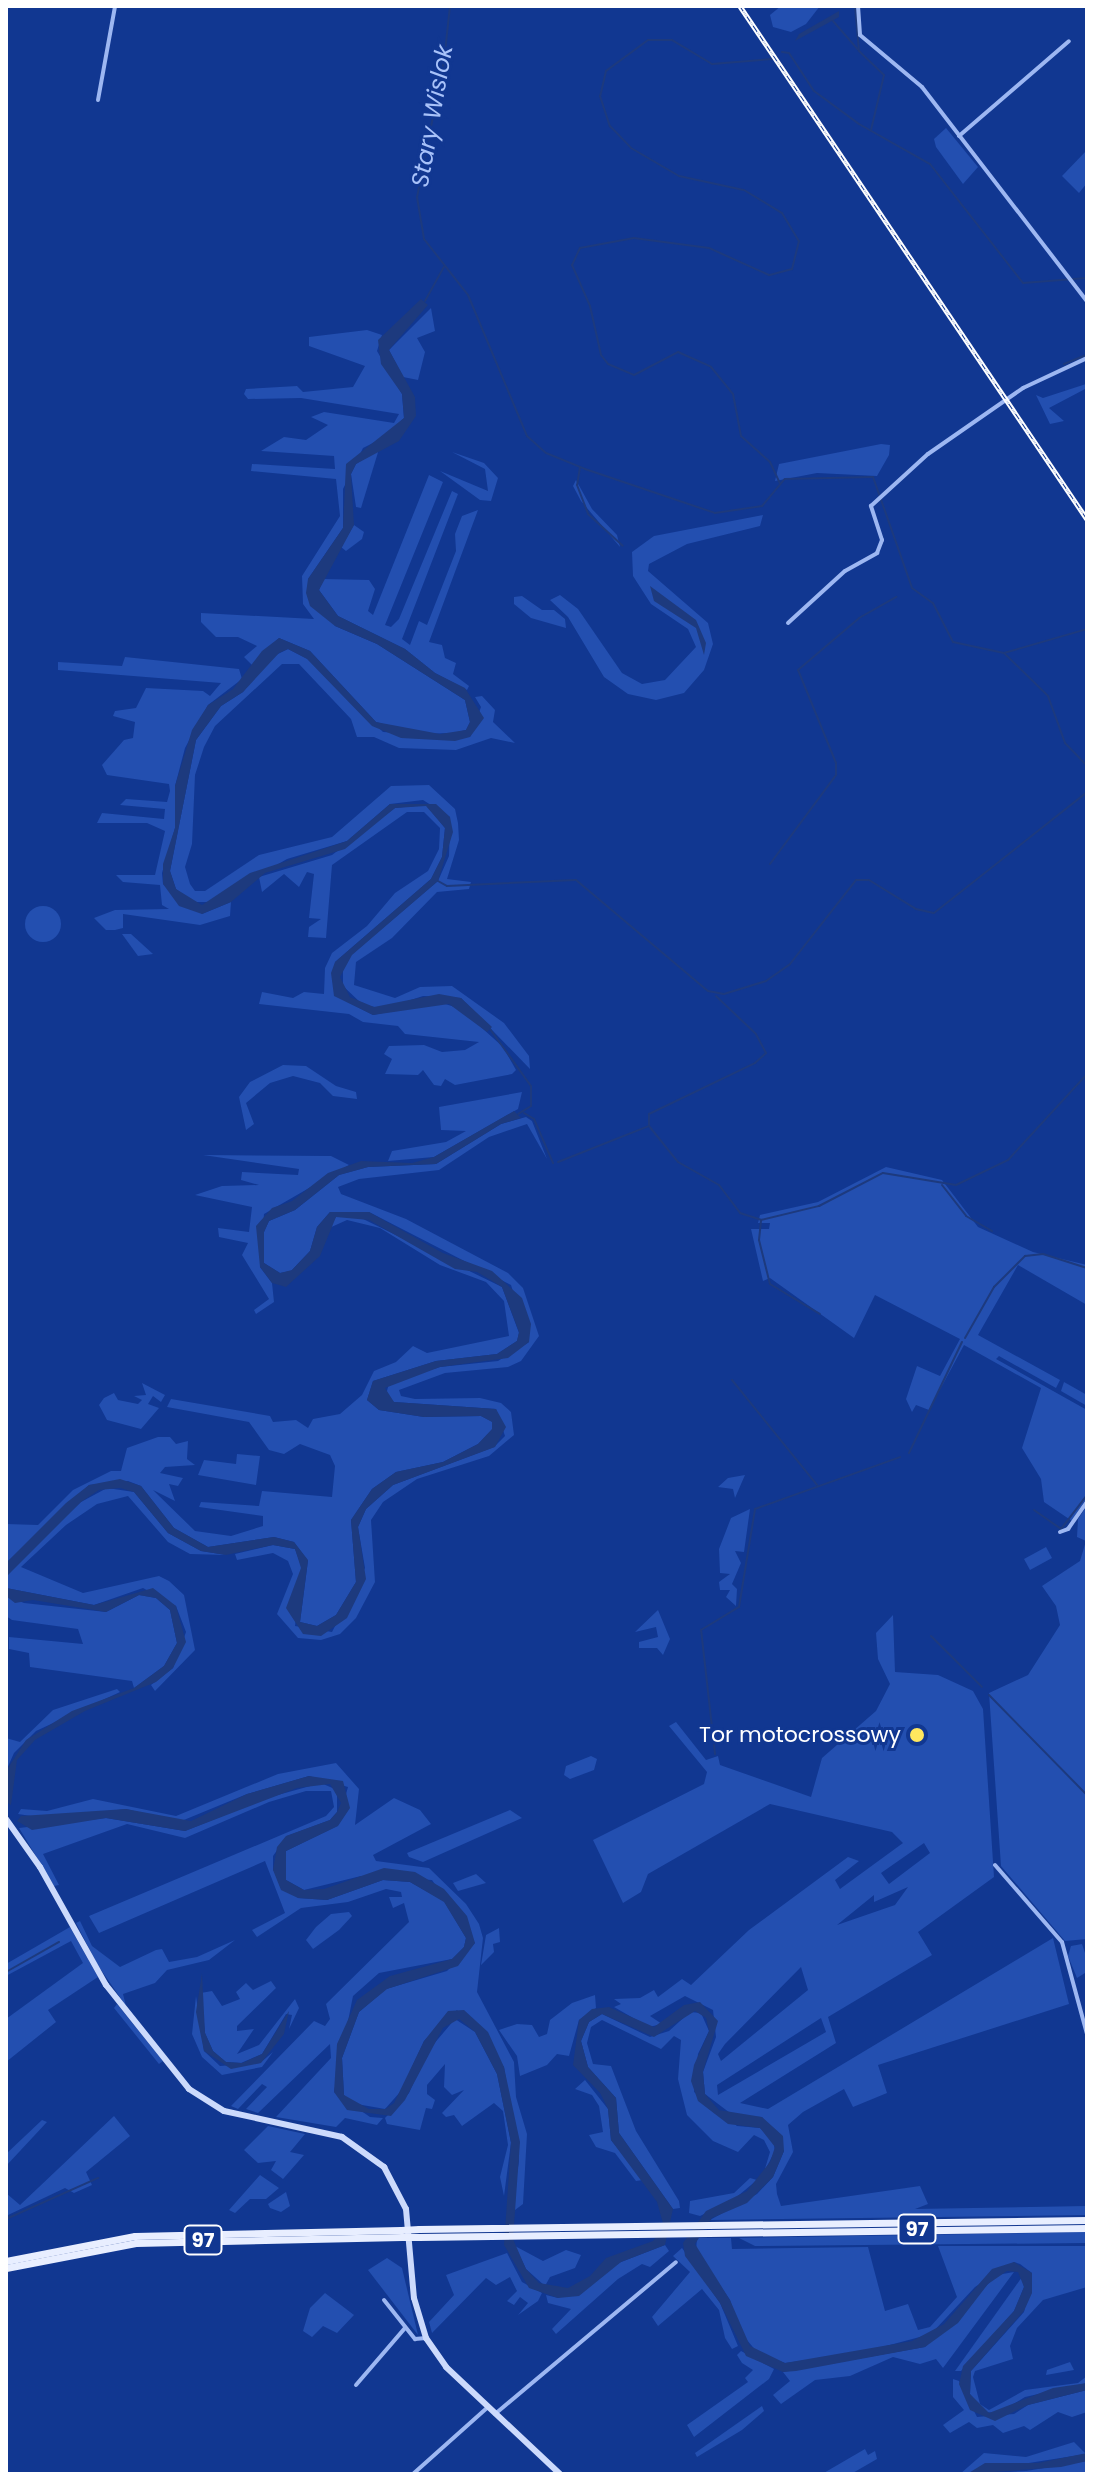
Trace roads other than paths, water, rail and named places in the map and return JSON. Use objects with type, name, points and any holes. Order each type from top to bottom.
[{"type":"main road","name":"97","points":[[6,2261],[150,2235],[524,2232],[1087,2220]]},
{"type":"main road","name":"97","points":[[747,2228],[1087,2228]]},
{"type":"main road","name":"97","points":[[6,2268],[136,2243],[401,2233]]},
{"type":"street","points":[[98,100],[115,6]]},
{"type":"street","points":[[858,6],[860,35],[917,81],[1087,301]]},
{"type":"street","points":[[959,136],[1069,41]]},
{"type":"street","points":[[788,623],[845,571],[877,553],[882,540],[871,506],[928,454],[972,428],[1000,403],[1087,358]]},
{"type":"street","points":[[1060,1532],[1068,1529],[1087,1502]]},
{"type":"street","points":[[6,1819],[40,1867],[106,1985],[189,2089],[234,2114],[342,2137],[384,2167],[406,2209],[414,2298],[426,2338],[446,2367],[560,2474]]},
{"type":"street","points":[[995,1865],[1062,1942],[1087,2034]]},
{"type":"street","points":[[495,2414],[676,2262]]},
{"type":"street","points":[[384,2300],[415,2339],[426,2338]]},
{"type":"street","points":[[356,2385],[405,2328]]},
{"type":"street","points":[[413,2474],[488,2407]]},
{"type":"waterway","points":[[450,6],[444,61],[417,197],[424,239],[468,295],[527,436],[546,453],[585,469],[715,513],[762,506],[785,479],[873,477],[912,588],[933,603],[953,642],[1004,653],[1087,629]]},
{"type":"waterway","points":[[855,6],[859,51],[884,75],[871,130]]},
{"type":"waterway","points":[[833,21],[858,50]]},
{"type":"waterway","points":[[772,59],[712,64],[672,40],[648,40],[606,71],[600,96],[610,126],[631,148],[679,176],[744,190],[782,213],[799,241],[792,269],[769,275],[709,248],[634,238],[580,248],[572,265],[590,306],[601,355],[608,364],[634,375],[678,352],[711,367],[733,394],[741,436],[770,462],[780,483]]},
{"type":"waterway","points":[[782,52],[789,53],[814,91],[859,124],[930,164],[1023,283],[1087,278]]},
{"type":"waterway","name":"Stary Wislok","points":[[425,301],[444,267]]},
{"type":"waterway","points":[[1064,364],[1084,356]]},
{"type":"waterway","points":[[580,467],[577,485],[588,514],[623,546]]},
{"type":"waterway","points":[[770,864],[836,775],[836,763],[798,670],[859,618],[896,597]]},
{"type":"waterway","points":[[1004,653],[1048,696],[1065,743],[1087,766]]},
{"type":"waterway","points":[[438,881],[447,886],[576,880],[708,991],[724,994],[766,981],[790,964],[856,880],[869,880],[916,909],[934,913],[1087,792]]},
{"type":"waterway","points":[[649,1125],[649,1114],[755,1063],[766,1053],[756,1034],[716,996]]},
{"type":"waterway","name":"Stary Wislok","points":[[490,1029],[531,1086],[531,1106],[518,1114]]},
{"type":"waterway","points":[[558,1162],[649,1126],[678,1162],[719,1185],[740,1213],[761,1220],[819,1206],[883,1173],[956,1185],[1008,1160],[1087,1074]]},
{"type":"waterway","points":[[524,1113],[534,1119],[553,1163]]},
{"type":"waterway","points":[[942,1185],[966,1216],[992,1231]]},
{"type":"waterway","points":[[761,1221],[759,1240],[770,1284],[820,1314]]},
{"type":"waterway","points":[[965,1338],[994,1287],[1025,1256],[1043,1254],[1087,1268]]},
{"type":"waterway","points":[[909,1453],[962,1342]]},
{"type":"waterway","points":[[732,1380],[817,1485]]},
{"type":"waterway","points":[[715,1754],[701,1630],[739,1607],[755,1509],[900,1457]]},
{"type":"waterway","points":[[1034,1510],[1061,1529],[1087,1495]]},
{"type":"waterway","points":[[931,1636],[982,1687]]},
{"type":"waterway","points":[[989,1695],[1087,1795]]},
{"type":"waterway","points":[[6,1972],[59,1942]]},
{"type":"waterway","points":[[6,2219],[98,2178]]},
{"type":"railway","points":[[740,6],[1087,519]]},
{"type":"place","name":"Tor motocrossowy","points":[[917,1735]]}]
